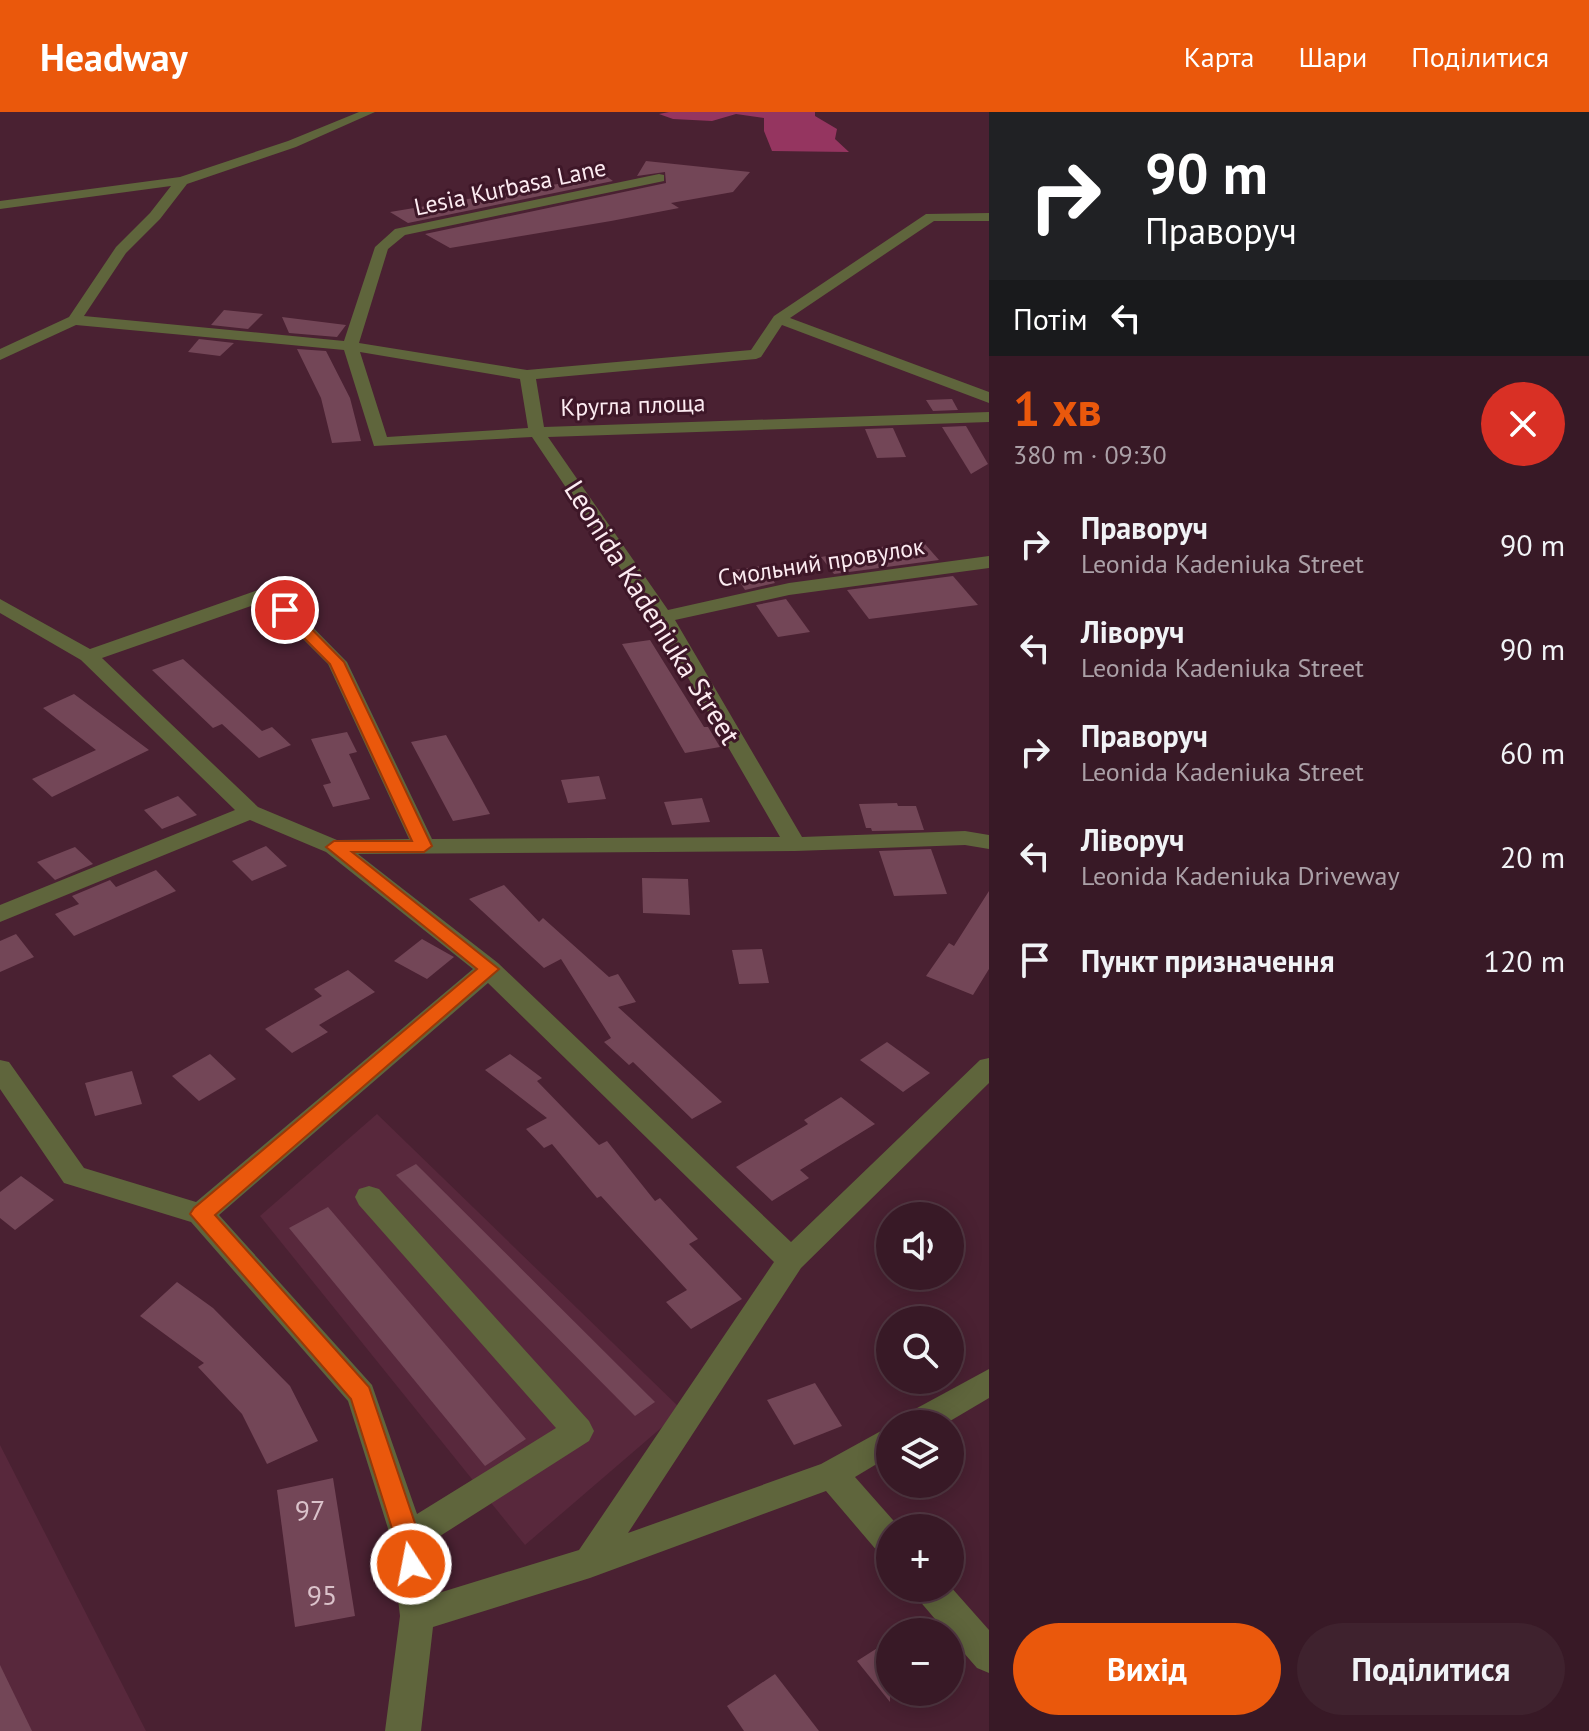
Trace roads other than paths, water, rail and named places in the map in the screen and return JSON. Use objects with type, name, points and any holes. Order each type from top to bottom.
[{"type":"street","points":[[0,355],[74,320],[121,250],[190,175],[292,144],[369,112]]},
{"type":"street","name":"Lesia Kurbasa Lane","points":[[350,346],[382,247],[400,232],[659,178]]},
{"type":"street","points":[[0,205],[182,181]]},
{"type":"street","name":"Кругла площа","points":[[74,320],[350,346],[527,375],[756,354],[779,319],[931,217],[989,217]]},
{"type":"street","points":[[779,319],[989,398]]},
{"type":"street","name":"Кругла площа","points":[[350,346],[380,442],[537,432],[989,417]]},
{"type":"street","name":"Leonida Kadeniuka Street","points":[[527,375],[537,432],[663,617],[795,844]]},
{"type":"street","name":"Смольний провулок","points":[[663,617],[789,589],[989,562]]},
{"type":"street","points":[[88,656],[268,593],[337,662],[424,846]]},
{"type":"street","points":[[0,605],[88,656],[250,812],[334,847],[489,969],[791,1260]]},
{"type":"street","points":[[0,914],[250,812]]},
{"type":"street","points":[[334,847],[795,844],[965,838],[989,842]]},
{"type":"street","points":[[201,1214],[489,969]]},
{"type":"street","points":[[590,1562],[791,1260],[989,1067]]},
{"type":"street","points":[[0,1069],[74,1176],[201,1214],[361,1394],[408,1538],[417,1616],[403,1731]]},
{"type":"street","points":[[369,1197],[578,1431],[408,1538]]},
{"type":"street","points":[[941,1410],[989,1382]]},
{"type":"street","points":[[417,1616],[590,1562],[832,1474],[876,1448]]},
{"type":"street","points":[[832,1474],[876,1525]]},
{"type":"street","points":[[942,1602],[989,1656]]}]
